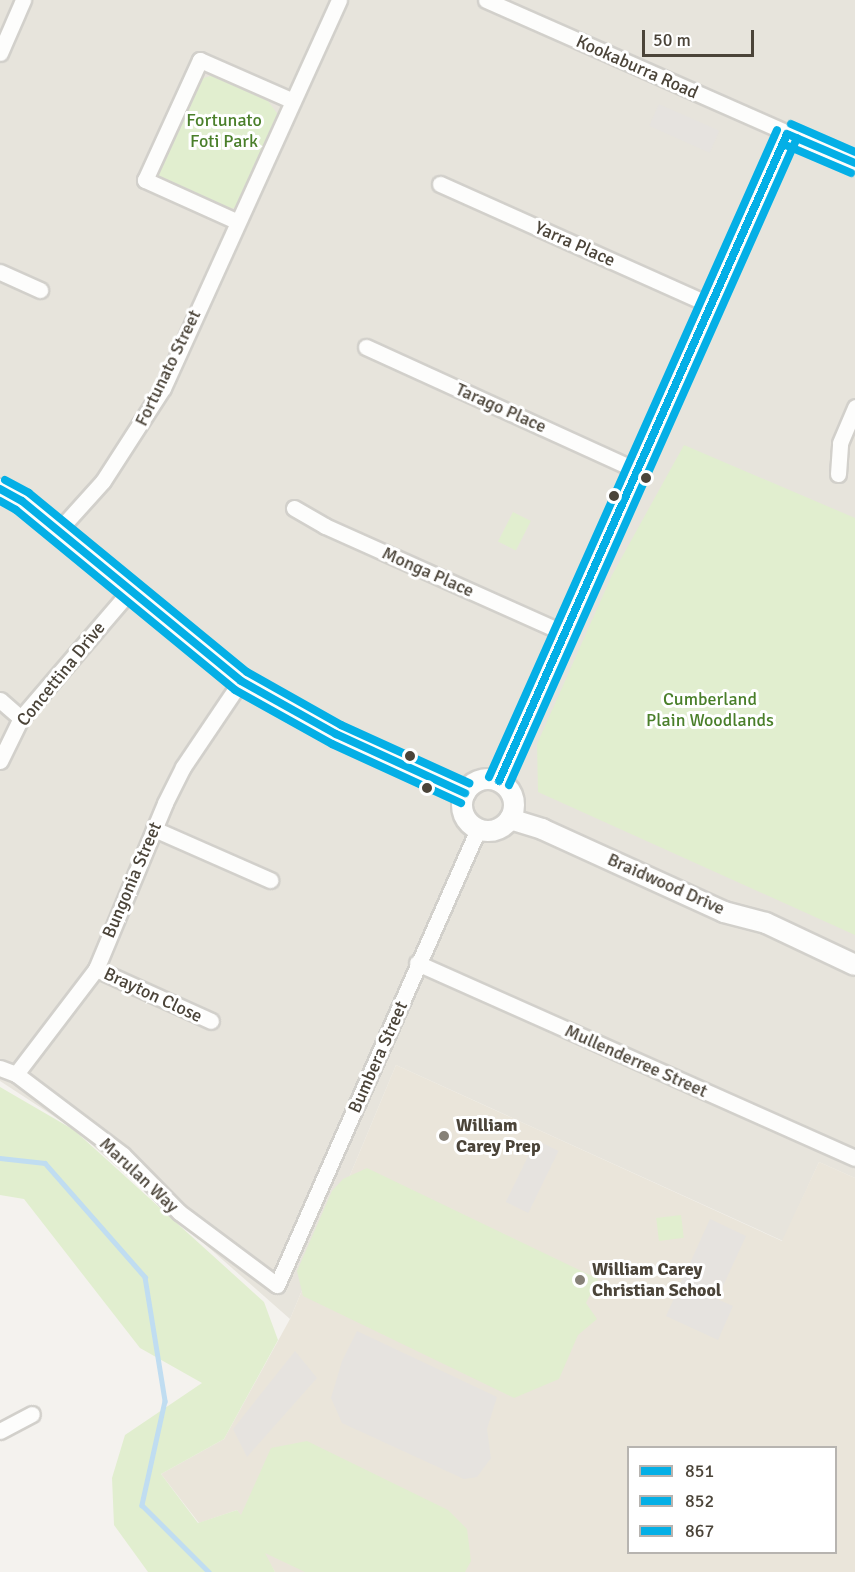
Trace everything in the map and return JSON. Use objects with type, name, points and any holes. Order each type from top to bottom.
[{"type":"street","points":[[0,53],[23,0]]},
{"type":"street","name":"Fortunato Street","points":[[58,531],[103,481],[151,408],[291,99],[339,0]]},
{"type":"street","name":"Kookaburra Road","points":[[486,0],[787,135],[855,163]]},
{"type":"street","points":[[236,221],[145,180],[200,60],[291,99]]},
{"type":"street","points":[[499,781],[787,135]]},
{"type":"street","name":"Yarra Place","points":[[440,184],[711,304]]},
{"type":"street","points":[[0,272],[40,290]]},
{"type":"street","name":"Tarago Place","points":[[366,347],[636,470]]},
{"type":"street","points":[[838,474],[840,443],[855,407]]},
{"type":"street","points":[[0,489],[58,531],[241,681],[336,734],[465,793]]},
{"type":"street","name":"Monga Place","points":[[294,508],[332,530],[564,633]]},
{"type":"street","name":"Concettina Drive","points":[[0,761],[21,718],[130,591]]},
{"type":"street","name":"Bungonia Street","points":[[16,1074],[96,969],[154,829],[183,767],[241,681]]},
{"type":"street","points":[[0,700],[21,718]]},
{"type":"street","points":[[499,781],[513,797],[510,819],[496,830],[478,829],[462,810],[465,793],[476,782],[499,781]]},
{"type":"street","name":"Braidwood Drive","points":[[510,819],[542,829],[724,912],[766,923],[855,965]]},
{"type":"street","points":[[154,829],[270,880]]},
{"type":"street","name":"Bumbera Street","points":[[277,1285],[478,829]]},
{"type":"street","name":"Mullenderree Street","points":[[417,963],[855,1158]]},
{"type":"street","name":"Brayton Close","points":[[96,969],[211,1021]]},
{"type":"street","name":"Marulan Way","points":[[0,1068],[16,1074],[123,1155],[171,1206],[277,1285]]},
{"type":"street","points":[[0,1431],[32,1414]]},
{"type":"shaded area","points":[[0,0],[855,0],[855,1178],[819,1162],[783,1241],[396,1065],[290,1319],[75,1130],[0,1081]]},
{"type":"shaded area","points":[[659,104],[719,131],[710,153],[649,126]]},
{"type":"shaded area","name":"William Carey Christian School","points":[[396,1065],[782,1241],[819,1162],[855,1178],[855,1572],[275,1572],[237,1510],[199,1523],[161,1474],[224,1439],[290,1319]]},
{"type":"shaded area","points":[[536,1140],[558,1151],[528,1213],[506,1202]]},
{"type":"shaded area","points":[[710,1219],[746,1236],[717,1299],[733,1306],[718,1340],[666,1316]]},
{"type":"shaded area","points":[[357,1331],[497,1397],[487,1429],[491,1458],[477,1477],[464,1479],[342,1423],[331,1398],[342,1361]]},
{"type":"shaded area","points":[[295,1351],[317,1378],[247,1457],[233,1429]]},
{"type":"green space","name":"Fortunato Foti Park","points":[[213,75],[268,101],[279,116],[241,204],[228,211],[159,178],[198,80]]},
{"type":"green space","name":"Cumberland Plain Woodlands","points":[[684,445],[855,518],[855,935],[538,792],[537,744],[612,575]]},
{"type":"green space","points":[[513,512],[531,521],[516,550],[498,541]]},
{"type":"green space","points":[[0,1087],[74,1130],[264,1302],[278,1340],[224,1439],[161,1474],[198,1523],[237,1510],[241,1515],[271,1448],[307,1441],[448,1510],[467,1529],[471,1561],[465,1572],[305,1572],[265,1553],[275,1572],[148,1572],[114,1525],[112,1478],[125,1435],[202,1383],[140,1348],[24,1199],[0,1195]]},
{"type":"green space","points":[[367,1168],[598,1279],[586,1303],[597,1319],[578,1335],[559,1379],[514,1398],[303,1296],[297,1271],[332,1191],[343,1179]]},
{"type":"green space","points":[[681,1215],[684,1238],[659,1241],[656,1218]]},
{"type":"waterway","points":[[0,1158],[45,1163],[145,1277],[165,1401],[142,1505],[209,1572]]},
{"type":"transit line","name":"867","points":[[791,124],[855,152]]},
{"type":"transit line","name":"867","points":[[489,777],[777,130]]},
{"type":"transit line","name":"851","points":[[787,134],[855,163]]},
{"type":"transit line","name":"851","points":[[499,781],[787,134]]},
{"type":"transit line","name":"852","points":[[509,785],[797,138]]},
{"type":"transit line","name":"852","points":[[783,144],[851,173]]},
{"type":"transit line","name":"867","points":[[5,480],[29,493],[247,672],[341,725],[469,783]]},
{"type":"transit line","name":"851","points":[[0,489],[22,501],[241,681],[336,734],[465,793]]},
{"type":"transit line","name":"852","points":[[0,501],[16,510],[235,690],[332,744],[461,803]]},
{"type":"place","name":"William Carey Prep","points":[[444,1136]]},
{"type":"place","name":"William Carey Christian School","points":[[580,1280]]}]
